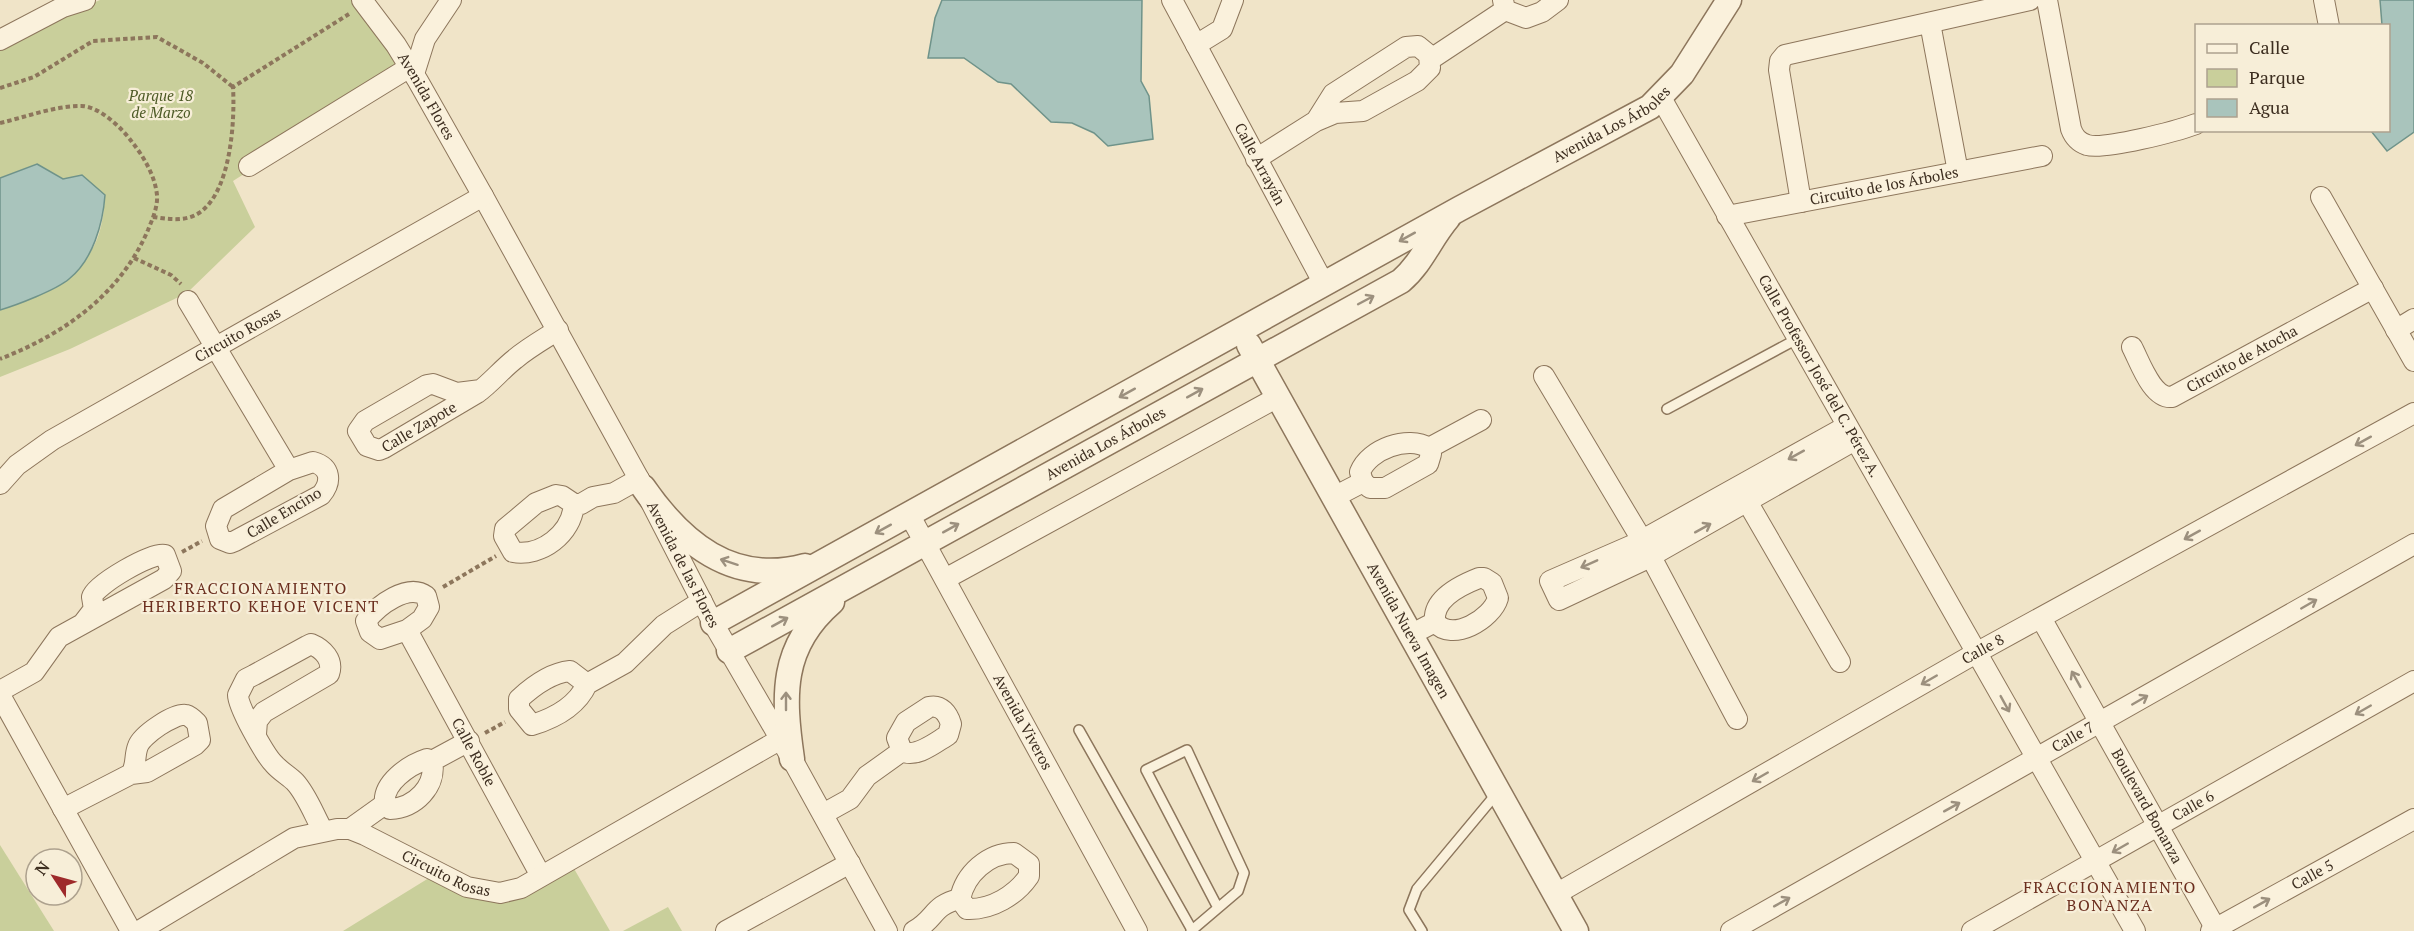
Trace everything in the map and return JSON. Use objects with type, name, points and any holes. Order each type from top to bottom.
[{"type":"street","points":[[0,40],[63,7],[85,0]]},
{"type":"street","points":[[249,166],[412,71],[425,39],[451,0]]},
{"type":"street","name":"Calle Arrayán","points":[[1172,0],[1324,284]]},
{"type":"street","points":[[1196,45],[1222,29],[1233,0]]},
{"type":"street","points":[[1256,159],[1316,121],[1335,113],[1363,111],[1426,75],[1431,59],[1504,5],[1526,18],[1542,12],[1558,0]]},
{"type":"street","name":"Avenida Los Árboles","points":[[713,623],[1458,209],[1650,107],[1661,98],[1692,60],[1729,0]]},
{"type":"street","points":[[1801,202],[1780,75],[1782,59],[1790,52],[2030,0]]},
{"type":"street","points":[[2047,0],[2071,129],[2077,139],[2087,145],[2097,146],[2173,132],[2195,124]]},
{"type":"street","points":[[2324,0],[2329,24]]},
{"type":"street","name":"Avenida Flores","points":[[364,2],[412,71],[483,196]]},
{"type":"street","points":[[1930,23],[1958,172]]},
{"type":"street","points":[[1316,121],[1333,94],[1406,47],[1418,46],[1431,59]]},
{"type":"street","name":"Calle Professor José del C. Pérez A.","points":[[1661,98],[1976,653]]},
{"type":"street","name":"Circuito de los Árboles","points":[[1727,216],[2042,156]]},
{"type":"street","name":"Avenida de las Flores","points":[[483,196],[641,483],[713,623],[787,749],[887,931]]},
{"type":"street","name":"Circuito Rosas","points":[[0,484],[17,465],[52,440],[483,196]]},
{"type":"street","points":[[2321,197],[2414,361]]},
{"type":"street","name":"Avenida Los Árboles","points":[[729,651],[1401,281],[1413,271],[1438,229],[1458,209]]},
{"type":"street","name":"Circuito de Atocha","points":[[2132,346],[2156,391],[2165,397],[2172,397],[2373,288]]},
{"type":"street","points":[[188,301],[217,346],[289,470]]},
{"type":"street","points":[[2396,330],[2414,319]]},
{"type":"street","name":"Calle Zapote","points":[[481,390],[457,393],[433,384],[365,420],[358,430],[367,446],[379,450],[481,390],[514,360],[558,330]]},
{"type":"street","name":"Avenida Nueva Imagen","points":[[1241,330],[1576,931]]},
{"type":"street","points":[[1544,376],[1647,548],[1737,719]]},
{"type":"street","points":[[945,579],[1278,397]]},
{"type":"street","name":"Calle 8","points":[[1556,894],[1976,653],[2414,413]]},
{"type":"street","points":[[1428,448],[1481,420]]},
{"type":"street","points":[[1647,548],[1736,503],[1851,433]]},
{"type":"street","points":[[1413,441],[1428,448],[1431,454],[1428,464],[1384,488],[1370,488],[1363,482],[1360,472],[1366,462],[1396,444],[1413,441]]},
{"type":"street","name":"Calle Encino","points":[[308,462],[320,464],[329,477],[329,484],[321,495],[235,541],[227,542],[216,533],[216,520],[223,509],[289,470],[308,462]]},
{"type":"street","points":[[998,465],[1014,493]]},
{"type":"street","points":[[1334,497],[1363,482]]},
{"type":"street","points":[[574,504],[568,525],[544,547],[528,554],[513,552],[509,548],[504,536],[505,529],[536,503],[556,495],[574,504],[641,483],[662,515],[679,533],[699,548],[721,559],[748,567],[775,570],[827,560]]},
{"type":"street","points":[[1736,503],[1840,662]]},
{"type":"street","name":"Avenida Viveros","points":[[909,514],[1137,931]]},
{"type":"street","name":"Calle 7","points":[[1731,931],[2414,544]]},
{"type":"street","points":[[84,622],[94,609],[92,597],[99,587],[153,554],[165,555],[169,560],[171,571],[164,579],[54,640],[33,672],[0,693],[131,931]]},
{"type":"street","points":[[787,749],[786,694],[793,654],[806,630],[825,608],[874,570]]},
{"type":"street","points":[[410,590],[420,591],[426,596],[429,607],[422,619],[407,630],[380,639],[370,632],[366,621],[374,611],[410,590]]},
{"type":"street","points":[[587,684],[570,671],[547,678],[519,699],[521,713],[532,724],[548,719],[576,702],[587,684],[625,663],[664,625],[702,601]]},
{"type":"street","name":"Boulevard Bonanza","points":[[2041,618],[2215,930]]},
{"type":"street","points":[[1412,634],[1435,621]]},
{"type":"street","name":"Calle Roble","points":[[407,630],[541,876]]},
{"type":"street","points":[[256,734],[257,721],[264,712],[328,674],[331,668],[329,661],[321,650],[311,644],[307,646],[246,679],[237,695],[238,700],[256,734],[274,765],[295,783],[323,831]]},
{"type":"street","points":[[1976,653],[2135,931]]},
{"type":"street","name":"Calle 6","points":[[1972,931],[2414,681]]},
{"type":"street","points":[[432,761],[433,777],[425,791],[408,804],[390,809],[385,804],[384,798],[401,774],[416,763],[427,759],[432,761],[469,741]]},
{"type":"street","name":"Circuito Rosas","points":[[350,829],[450,880],[484,892],[500,892],[521,888],[787,749]]},
{"type":"street","points":[[823,814],[850,799],[867,776],[902,751]]},
{"type":"street","points":[[63,809],[131,774]]},
{"type":"street","points":[[139,931],[294,838],[323,831],[350,829],[385,804]]},
{"type":"street","name":"Calle 5","points":[[2215,930],[2414,819]]},
{"type":"street","points":[[726,931],[850,863]]},
{"type":"street","points":[[914,931],[924,925],[941,904],[960,899]]},
{"type":"lane","points":[[1666,409],[1797,339]]},
{"type":"lane","points":[[1079,730],[1191,930],[1218,908],[1238,891],[1244,873],[1187,750],[1146,770],[1218,908]]},
{"type":"lane","points":[[1422,931],[1409,910],[1417,889],[1498,791]]},
{"type":"path","points":[[233,87],[364,2]]},
{"type":"path","points":[[0,88],[34,76],[93,41],[157,37],[203,63],[233,87],[234,120],[215,197],[198,214],[175,220],[153,217]]},
{"type":"path","points":[[0,123],[83,106],[107,117],[126,134],[147,165],[157,197],[153,217],[134,258],[120,279],[88,312],[31,345],[0,359]]},
{"type":"path","points":[[134,258],[137,257],[151,267],[171,275],[183,285],[188,301]]},
{"type":"path","points":[[169,560],[216,533]]},
{"type":"path","points":[[426,596],[509,548]]},
{"type":"path","points":[[469,741],[521,713]]},
{"type":"green space","name":"Parque 18 de Marzo","points":[[100,0],[356,0],[410,67],[233,181],[255,227],[187,293],[70,349],[0,377],[0,310],[45,286],[87,256],[99,235],[105,195],[63,179],[37,164],[0,178],[0,43]]},
{"type":"green space","points":[[0,845],[24,883],[24,907],[39,907],[54,931],[0,931]]},
{"type":"green space","points":[[569,860],[610,931],[343,931],[437,873],[484,892]]},
{"type":"green space","points":[[668,907],[682,931],[623,931]]},
{"type":"water","points":[[942,0],[1142,0],[1141,81],[1149,96],[1153,139],[1108,146],[1094,133],[1072,123],[1051,122],[1011,84],[998,82],[964,58],[928,58],[935,18]]},
{"type":"water","points":[[2380,0],[2414,0],[2414,132],[2387,151],[2372,132],[2390,132],[2390,24],[2382,24]]},
{"type":"water","points":[[37,164],[63,179],[82,175],[105,195],[99,229],[84,262],[69,279],[26,301],[0,310],[0,178]]},
{"type":"district","name":"FRACCIONAMIENTO HERIBERTO KEHOE VICENT","points":[[261,597]]},
{"type":"district","name":"FRACCIONAMIENTO BONANZA","points":[[2110,896]]}]
